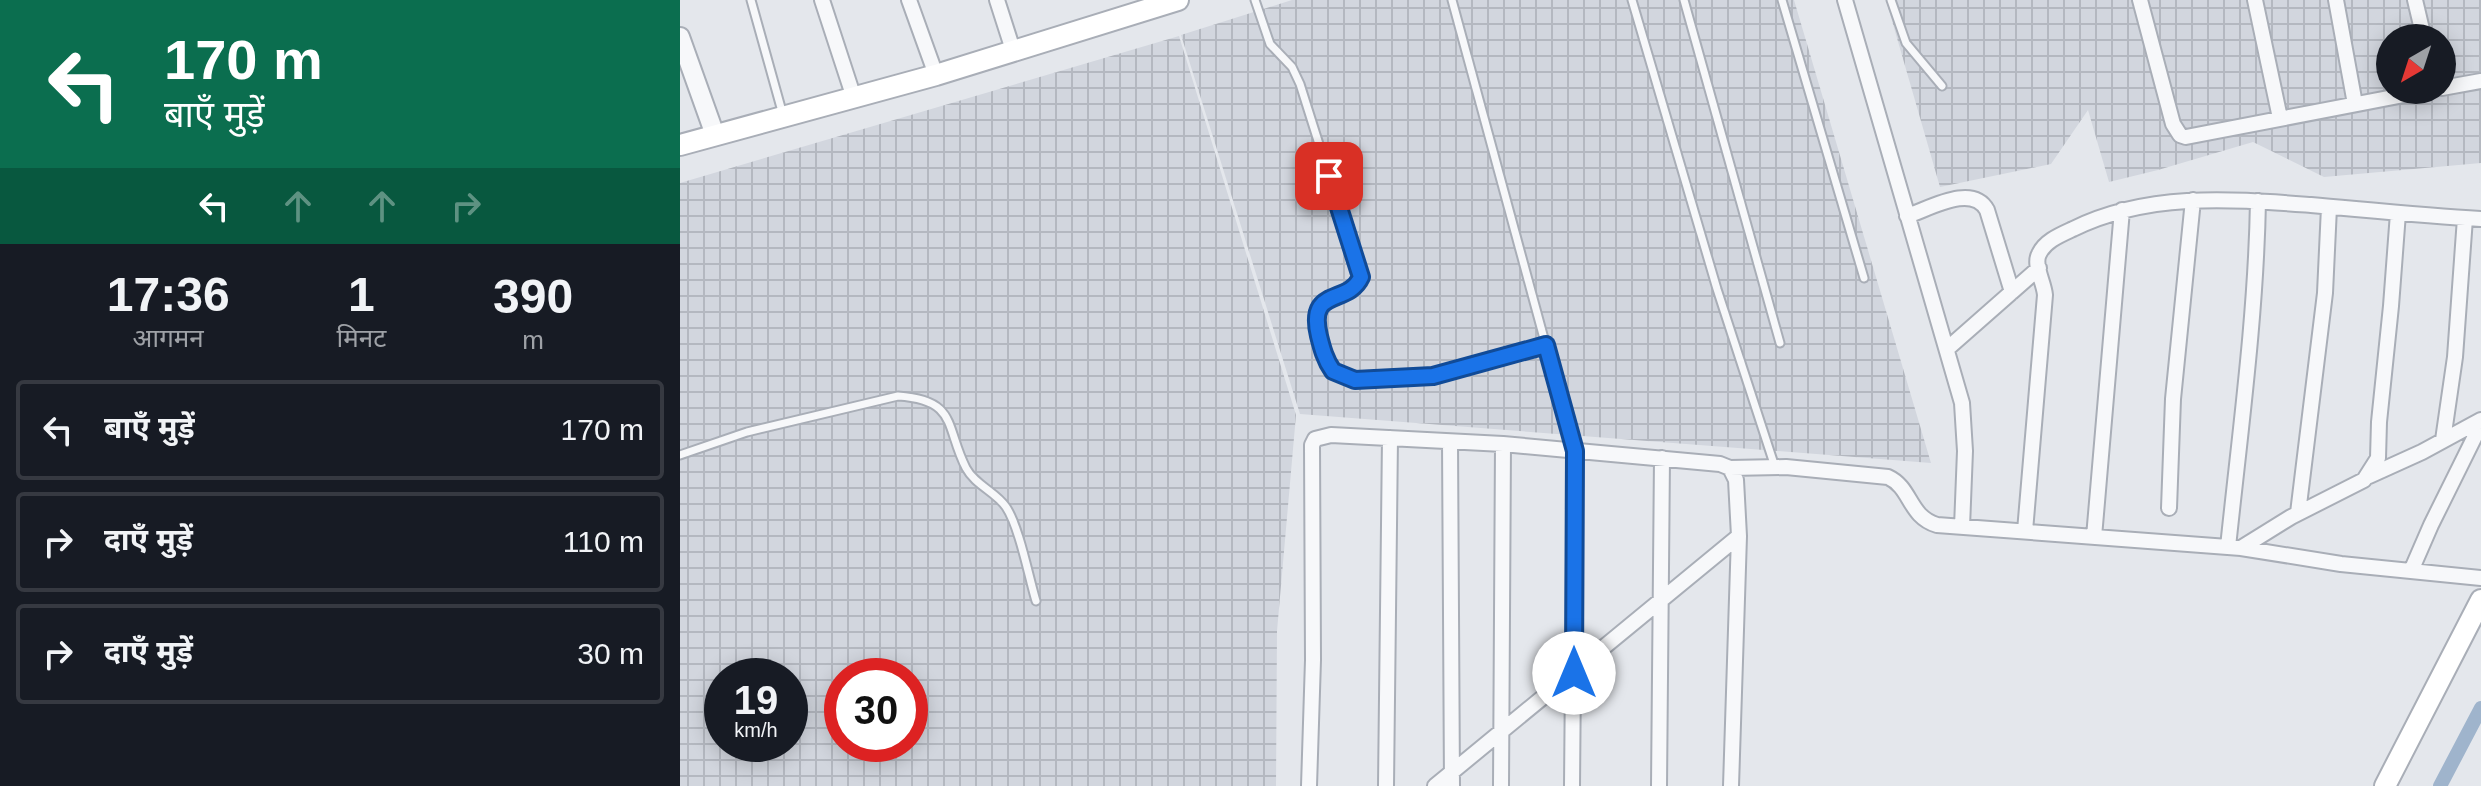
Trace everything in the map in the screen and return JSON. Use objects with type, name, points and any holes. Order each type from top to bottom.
[{"type":"main road","points":[[680,145],[936,75],[1178,0]]},
{"type":"main road","points":[[2385,786],[2481,600]]},
{"type":"street","points":[[822,0],[854,98]]},
{"type":"street","points":[[909,0],[936,75]]},
{"type":"street","points":[[997,0],[1013,50]]},
{"type":"street","points":[[1845,0],[1959,391],[1965,422],[1962,527]]},
{"type":"street","points":[[2140,0],[2173,124],[2180,135],[2192,137],[2376,100]]},
{"type":"street","points":[[2255,0],[2280,118]]},
{"type":"street","points":[[2336,0],[2355,104]]},
{"type":"street","points":[[2415,0],[2421,24]]},
{"type":"street","points":[[680,37],[685,66],[715,135]]},
{"type":"street","points":[[2456,85],[2481,81]]},
{"type":"street","points":[[1907,216],[1966,197],[1980,201],[1987,210],[2012,292]]},
{"type":"street","points":[[2169,508],[2173,399],[2193,200]]},
{"type":"street","points":[[2025,531],[2045,295],[2037,257],[2052,240],[2093,219],[2122,210],[2160,202],[2193,200],[2258,201],[2481,219]]},
{"type":"street","points":[[2234,547],[2258,201]]},
{"type":"street","points":[[2298,513],[2325,293],[2329,207]]},
{"type":"street","points":[[2094,537],[2122,210]]},
{"type":"street","points":[[2369,476],[2379,449],[2398,213]]},
{"type":"street","points":[[2443,440],[2455,357],[2465,218]]},
{"type":"street","points":[[1947,349],[2039,268]]},
{"type":"street","points":[[2234,547],[2481,422]]},
{"type":"street","points":[[2411,571],[2481,422]]},
{"type":"street","points":[[1309,786],[1313,660],[1312,445],[1315,439],[1331,435],[1503,444],[1720,464],[1730,468],[1775,467],[1888,477],[1899,484],[1920,518],[1937,525],[2234,547],[2341,564],[2481,578]]},
{"type":"street","points":[[1386,786],[1390,438]]},
{"type":"street","points":[[1450,442],[1452,778]]},
{"type":"street","points":[[1501,786],[1503,444]]},
{"type":"street","points":[[1572,786],[1575,451]]},
{"type":"street","points":[[1659,786],[1662,458]]},
{"type":"street","points":[[1730,468],[1736,480],[1739,536],[1731,786]]},
{"type":"street","points":[[1435,786],[1452,778],[1502,731],[1739,536]]},
{"type":"lane","points":[[751,0],[784,118]]},
{"type":"lane","points":[[1255,0],[1270,44],[1292,67],[1300,84],[1361,277],[1352,289],[1323,304],[1317,311],[1316,320],[1324,353],[1333,371],[1355,380],[1433,376],[1546,345]]},
{"type":"lane","points":[[1452,0],[1575,451]]},
{"type":"lane","points":[[1632,0],[1717,289],[1775,467]]},
{"type":"lane","points":[[1684,0],[1780,343]]},
{"type":"lane","points":[[1782,0],[1864,278]]},
{"type":"lane","points":[[1891,0],[1906,43],[1942,86]]},
{"type":"lane","points":[[680,455],[747,432],[898,396],[928,401],[949,419],[967,471],[1006,506],[1036,601]]},
{"type":"shaded area","points":[[1292,0],[1794,0],[1931,463],[1300,414],[1181,35]]},
{"type":"shaded area","points":[[1886,0],[2481,0],[2481,163],[2324,177],[2253,142],[2109,182],[2088,110],[2051,164],[1940,187]]},
{"type":"shaded area","points":[[1179,36],[1296,415],[1277,631],[1276,786],[680,786],[680,183]]},
{"type":"waterway","points":[[2440,786],[2481,708]]},
{"type":"route","points":[[1329,176],[1361,277],[1352,289],[1323,304],[1317,311],[1316,320],[1324,353],[1333,371],[1355,380],[1433,376],[1546,345],[1575,451],[1574,673]]}]
